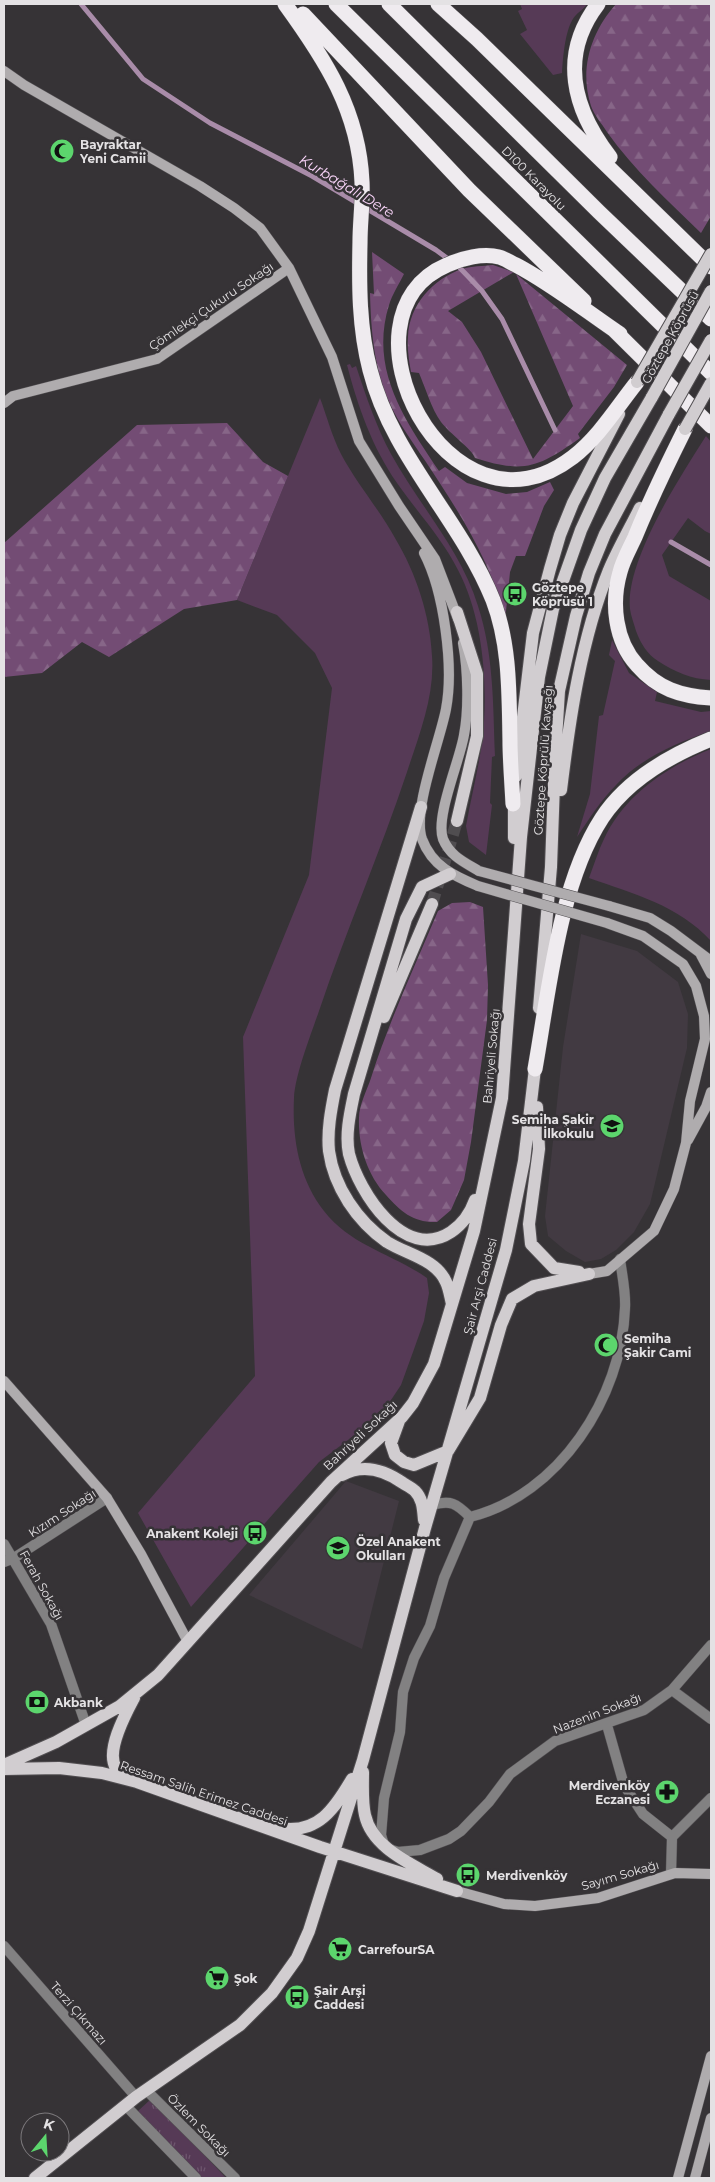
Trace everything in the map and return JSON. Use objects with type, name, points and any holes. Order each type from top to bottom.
[{"type":"highway","points":[[285,4],[322,56],[336,81],[350,113],[362,183],[360,244],[362,327],[370,370],[381,407],[408,459],[464,544],[493,601],[502,635],[508,675],[514,804]]},
{"type":"highway","points":[[293,4],[468,190],[620,334],[711,426]]},
{"type":"highway","name":"D100 Karayolu","points":[[336,4],[711,373]]},
{"type":"highway","name":"D100 Karayolu","points":[[390,4],[599,212],[711,319]]},
{"type":"highway","points":[[438,4],[638,194],[711,267]]},
{"type":"highway","points":[[598,4],[588,16],[579,37],[574,56],[574,77],[579,103],[598,142],[638,194]]},
{"type":"highway","points":[[620,334],[531,273],[499,257],[459,260],[438,268],[422,282],[409,298],[402,316],[398,338],[399,360],[417,414],[431,437],[459,463],[489,476],[518,479],[540,474],[595,445],[637,382]]},
{"type":"highway","points":[[685,429],[646,509],[620,572],[615,610],[618,632],[628,656],[650,679],[673,691],[711,698]]},
{"type":"highway","points":[[535,1069],[568,898],[583,852],[603,817],[628,788],[663,762],[711,739]]},
{"type":"main road","points":[[4,71],[24,85],[200,186],[234,208],[260,228],[289,268],[332,357],[359,441],[435,560],[457,612],[477,674],[477,736],[457,821]]},
{"type":"main road","points":[[637,382],[711,254]]},
{"type":"main road","name":"Çömlekçi Çukuru Sokağı","points":[[4,403],[13,396],[157,359],[289,268]]},
{"type":"main road","name":"Göztepe Köprüsü","points":[[652,397],[711,291]]},
{"type":"main road","name":"Göztepe Köprülü Kavşağı","points":[[535,1069],[542,958],[551,867],[559,691],[576,616],[589,573],[605,534],[711,340]]},
{"type":"main road","points":[[551,867],[570,718],[595,611],[610,569],[642,506],[711,383]]},
{"type":"main road","name":"Göztepe Köprülü Kavşağı","points":[[515,926],[521,837],[539,677],[552,609],[581,530],[605,478],[652,397]]},
{"type":"main road","points":[[515,926],[514,804],[533,634],[560,535],[595,445]]},
{"type":"main road","points":[[399,506],[429,562],[444,618],[449,683],[446,709],[420,808],[335,1090],[329,1122],[330,1151],[340,1186],[360,1219],[388,1242],[421,1258],[439,1272],[446,1280],[453,1305]]},
{"type":"main road","points":[[457,612],[465,653],[467,710],[464,735],[442,819],[442,838],[453,856],[479,871],[650,918],[711,961]]},
{"type":"main road","points":[[402,1417],[394,1432],[391,1443],[395,1455],[404,1462],[414,1465],[448,1451],[480,1398],[501,1325],[512,1299],[534,1286],[607,1271],[654,1231],[674,1189],[686,1143],[690,1102],[709,1016],[696,986],[683,964],[643,936],[607,923],[478,886],[450,874],[433,858],[422,838],[420,808]]},
{"type":"main road","points":[[450,874],[422,887],[406,919],[354,1094],[348,1122],[349,1152],[358,1182],[372,1204],[393,1226],[426,1240],[445,1236],[460,1226],[471,1211],[478,1188],[489,1165]]},
{"type":"main road","points":[[354,1094],[400,977],[432,904]]},
{"type":"main road","name":"Bahriyeli Sokağı","points":[[4,1765],[56,1742],[120,1706],[158,1675],[330,1482],[402,1417],[413,1403],[434,1364],[453,1305],[489,1165],[502,1098],[515,926]]},
{"type":"main road","points":[[700,953],[711,974]]},
{"type":"main road","points":[[535,1069],[539,1149],[529,1224],[531,1244],[554,1268],[589,1274]]},
{"type":"main road","name":"Şair Arşi Caddesi","points":[[35,2178],[141,2094],[240,2025],[272,1993],[297,1958],[309,1931],[363,1760],[425,1528],[506,1250],[524,1161],[535,1069]]},
{"type":"main road","points":[[686,1143],[709,1109],[711,1092]]},
{"type":"main road","points":[[4,1380],[107,1498],[141,1554],[188,1642]]},
{"type":"main road","points":[[330,1482],[352,1469],[374,1468],[396,1478],[415,1491],[422,1504],[425,1528]]},
{"type":"main road","points":[[137,1782],[116,1768],[113,1758],[114,1745],[120,1726],[139,1690]]},
{"type":"main road","points":[[363,1760],[365,1815],[371,1829],[386,1847],[457,1891]]},
{"type":"main road","points":[[246,1821],[288,1829],[303,1828],[317,1821],[336,1805],[363,1760]]},
{"type":"main road","name":"Ressam Salih Erimez Caddesi","points":[[4,1769],[59,1768],[102,1773],[137,1782],[334,1851]]},
{"type":"main road","name":"Sayım Sokağı","points":[[334,1851],[457,1891],[504,1904],[542,1905],[598,1898],[671,1874],[696,1873],[711,1876]]},
{"type":"main road","points":[[678,2178],[711,2056]]},
{"type":"main road","points":[[695,2178],[711,2118]]},
{"type":"street","points":[[386,1847],[381,1835],[384,1798],[400,1732],[403,1692],[414,1658],[430,1626],[444,1578],[470,1517],[504,1506],[520,1496],[557,1464],[586,1430],[608,1384],[621,1346],[625,1306],[620,1259]]},
{"type":"street","name":"Kızım Sokağı","points":[[9,1560],[107,1498]]},
{"type":"street","points":[[432,1505],[445,1501],[458,1505],[470,1517]]},
{"type":"street","name":"Ferah Sokağı","points":[[4,1544],[9,1560],[51,1624],[86,1725]]},
{"type":"street","name":"Nazenin Sokağı","points":[[386,1847],[398,1852],[420,1850],[443,1842],[461,1830],[489,1802],[510,1774],[555,1741],[608,1725],[644,1710],[672,1690],[711,1645]]},
{"type":"street","points":[[672,1690],[711,1719]]},
{"type":"street","points":[[608,1725],[624,1785],[642,1814],[672,1837]]},
{"type":"street","points":[[671,1874],[672,1837],[711,1798]]},
{"type":"street","name":"Terzi Çıkmazı","points":[[4,1946],[141,2094]]},
{"type":"street","name":"Özlem Sokağı","points":[[141,2094],[235,2178]]},
{"type":"street","points":[[126,2106],[196,2178]]},
{"type":"shaded area","name":"Semiha Şakir İlkokulu","points":[[581,934],[637,951],[678,982],[688,1014],[687,1048],[650,1204],[634,1232],[616,1250],[601,1259],[585,1262],[566,1251],[548,1236],[545,1216],[563,1047]]},
{"type":"shaded area","name":"Özel Anakent Okulları","points":[[346,1481],[399,1501],[362,1649],[249,1595]]},
{"type":"green space","points":[[520,4],[587,4],[572,20],[569,27],[565,42],[562,73],[553,75],[520,34],[527,30],[518,11],[522,9]]},
{"type":"green space","points":[[616,4],[711,4],[711,216],[701,233],[628,159],[607,132],[591,106],[586,78],[590,52],[600,27]]},
{"type":"green space","points":[[372,252],[404,274],[390,301],[384,329],[387,373],[403,413],[439,471],[445,467],[467,483],[506,494],[527,492],[550,482],[554,490],[544,506],[525,556],[516,556],[510,572],[505,621],[492,578],[473,538],[402,426],[380,378],[371,321],[370,293],[374,294]]},
{"type":"green space","points":[[493,265],[514,272],[448,311],[462,322],[481,352],[533,459],[573,406],[516,274],[627,365],[614,387],[578,434],[580,438],[553,456],[531,465],[507,466],[475,458],[470,450],[437,417],[419,373],[411,372],[408,346],[409,325],[424,295],[432,286],[451,273],[466,268]]},
{"type":"green space","points":[[350,364],[352,368],[356,366],[376,422],[391,454],[450,547],[471,585],[483,624],[492,681],[495,756],[492,757],[490,803],[492,805],[486,855],[469,842],[466,826],[477,774],[485,703],[481,644],[472,605],[466,587],[452,558],[397,483],[380,455],[356,396],[347,365]]},
{"type":"green space","points":[[320,398],[341,454],[389,527],[409,565],[425,610],[431,641],[432,671],[429,701],[397,802],[329,981],[300,1066],[294,1098],[294,1128],[303,1172],[315,1199],[324,1211],[335,1223],[359,1241],[427,1278],[429,1293],[424,1321],[401,1385],[381,1415],[319,1462],[191,1607],[138,1513],[255,1376],[243,1037],[309,875],[332,688],[315,653],[277,615],[237,600]]},
{"type":"green space","points":[[227,423],[263,462],[288,476],[237,600],[184,609],[109,657],[82,642],[42,673],[4,677],[4,543],[137,425]]},
{"type":"green space","points":[[706,436],[711,442],[711,534],[688,518],[662,555],[669,576],[711,601],[711,680],[677,672],[654,658],[638,636],[630,609],[631,589],[636,567],[645,544],[669,496]]},
{"type":"green space","points":[[612,640],[629,673],[657,692],[655,701],[701,712],[711,711],[711,731],[673,746],[637,766],[606,796],[577,837],[590,794],[599,716],[603,715],[615,661],[609,655]]},
{"type":"green space","points":[[711,749],[711,941],[684,918],[670,909],[639,895],[589,878],[602,844],[613,823],[635,796],[664,773]]},
{"type":"green space","points":[[470,902],[483,907],[488,985],[487,1020],[471,1142],[464,1180],[451,1210],[437,1222],[421,1221],[397,1207],[379,1187],[369,1169],[362,1149],[359,1113],[386,1036],[438,911],[452,903]]},
{"type":"green space","points":[[151,2099],[226,2178],[200,2178],[137,2112]]},
{"type":"waterway","name":"Kurbağalı Dere","points":[[81,4],[143,79],[210,123],[312,176],[436,250],[459,267],[482,291],[502,319],[555,430]]},
{"type":"waterway","name":"Kurbağalı Dere","points":[[671,542],[711,565]]},
{"type":"tunnel","points":[[432,904],[457,821]]},
{"type":"place","name":"Bayraktar Yeni Camii","points":[[62,151]]},
{"type":"place","name":"Göztepe Köprüsü 1","points":[[515,594]]},
{"type":"place","name":"Semiha Şakir İlkokulu","points":[[612,1126]]},
{"type":"place","name":"Semiha Şakir Cami","points":[[606,1345]]},
{"type":"place","name":"Anakent Koleji","points":[[255,1533]]},
{"type":"place","name":"Özel Anakent Okulları","points":[[338,1548]]},
{"type":"place","name":"Akbank","points":[[37,1702]]},
{"type":"place","name":"Merdivenköy Eczanesi","points":[[667,1792]]},
{"type":"place","name":"Merdivenköy","points":[[468,1875]]},
{"type":"place","name":"CarrefourSA","points":[[340,1949]]},
{"type":"place","name":"Şok","points":[[217,1978]]},
{"type":"place","name":"Şair Arşi Caddesi","points":[[297,1997]]}]
